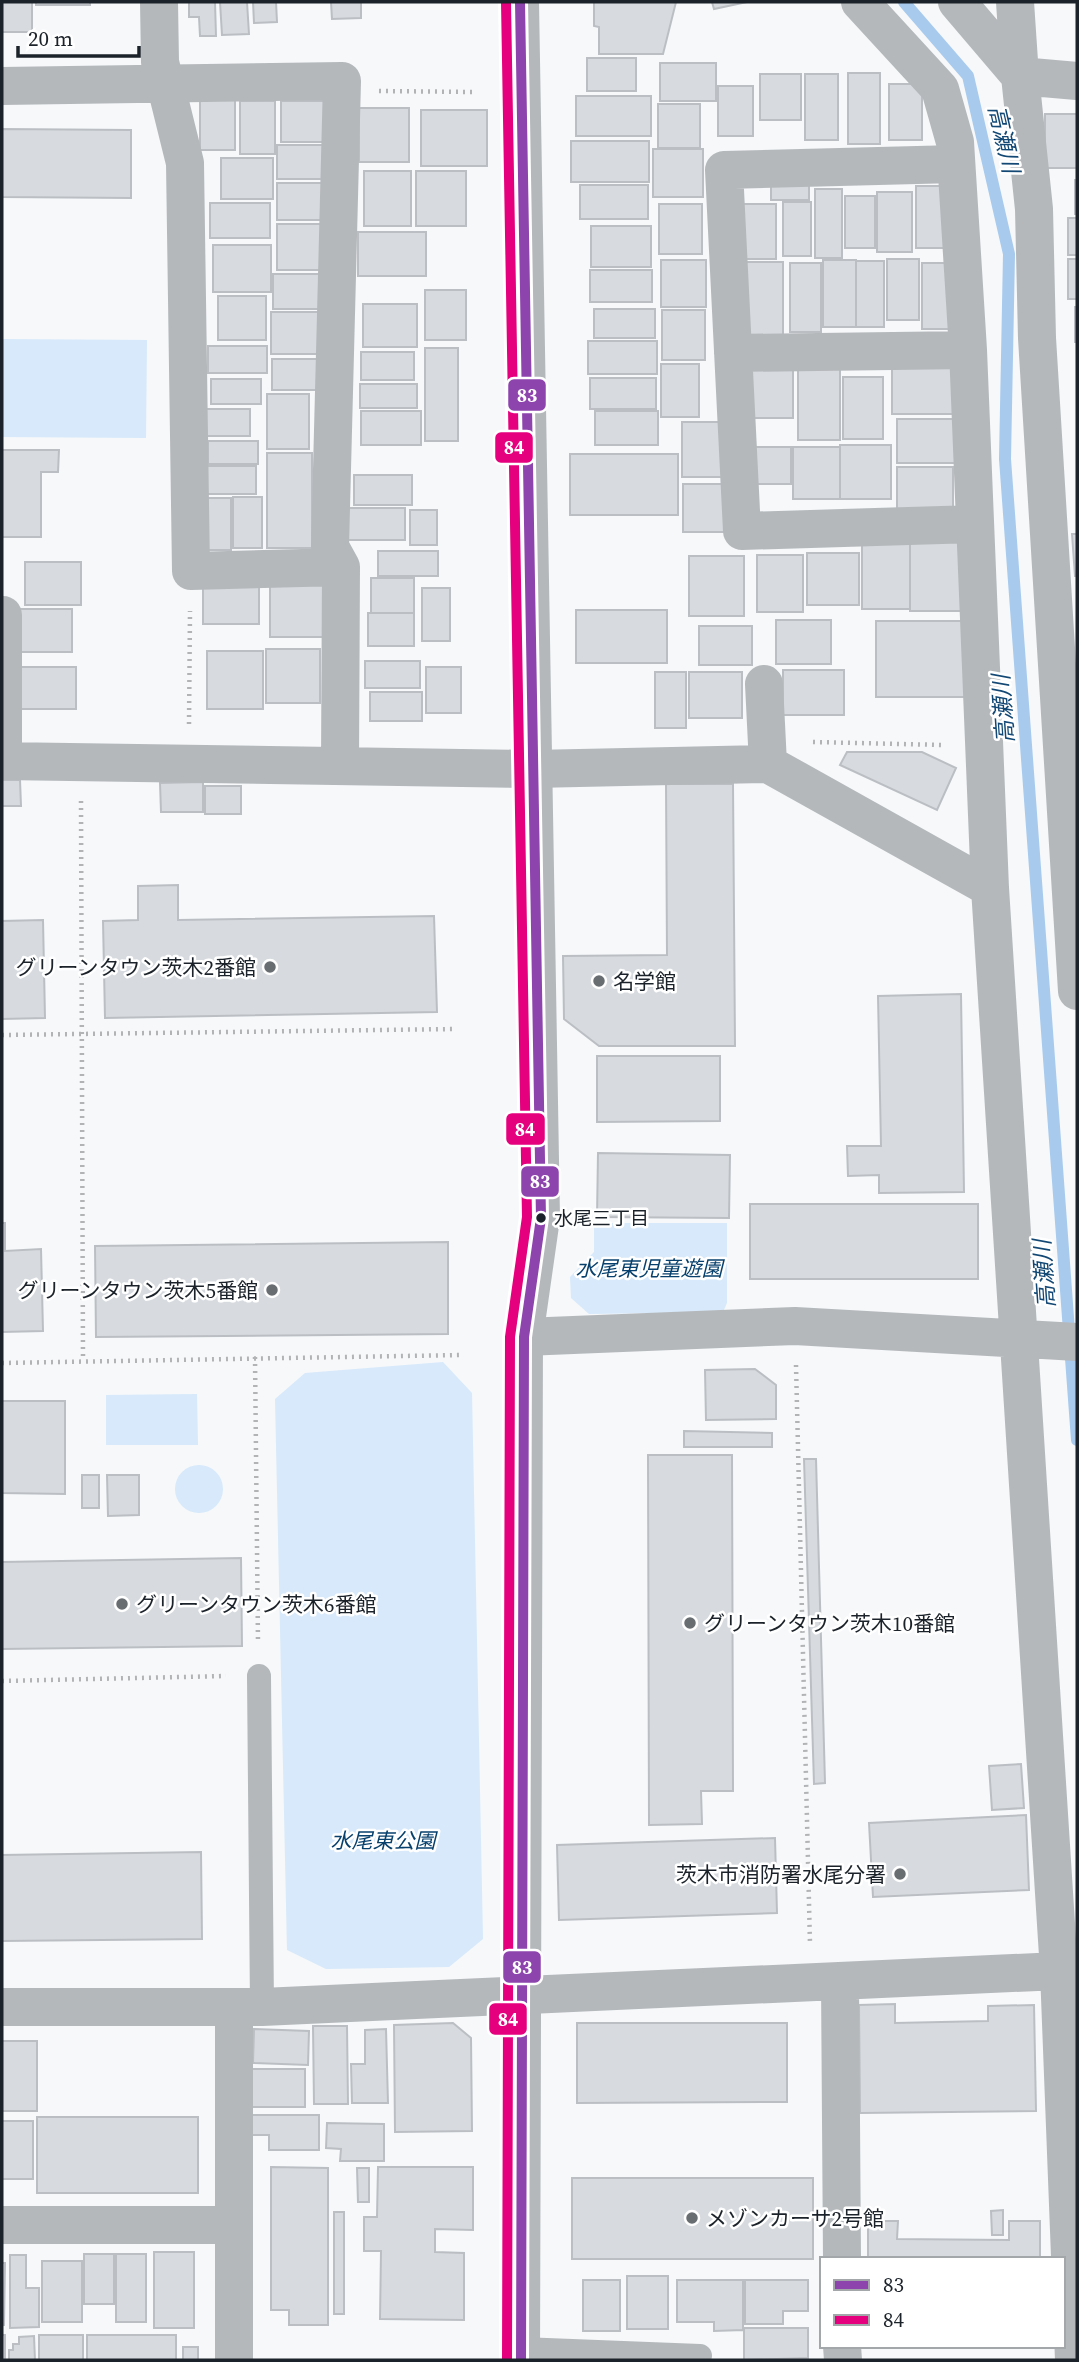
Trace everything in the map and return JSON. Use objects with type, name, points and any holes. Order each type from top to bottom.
[{"type":"street","points":[[159,2],[160,62],[185,163],[191,571],[341,567]]},
{"type":"street","points":[[520,2],[541,1218],[524,1337],[521,2355]]},
{"type":"street","points":[[860,2],[940,89],[955,142],[968,350],[990,888],[1021,1339],[1059,1971],[1074,2360]]},
{"type":"street","points":[[957,2],[1020,76],[1077,81]]},
{"type":"street","points":[[1014,2],[1034,209],[1037,338],[1077,991]]},
{"type":"street","points":[[2,86],[342,81],[330,547],[341,567],[340,766]]},
{"type":"street","points":[[956,164],[724,170],[742,531],[975,524]]},
{"type":"street","points":[[733,353],[968,350]]},
{"type":"street","points":[[3,615],[2,761],[533,768],[768,764],[990,888]]},
{"type":"street","points":[[764,684],[768,764]]},
{"type":"street","points":[[524,1337],[795,1326],[1077,1342]]},
{"type":"street","points":[[2,2007],[248,2007],[1059,1971]]},
{"type":"street","points":[[826,1982],[842,2257]]},
{"type":"street","points":[[234,2360],[234,2225],[248,2007]]},
{"type":"street","points":[[2,2225],[234,2225]]},
{"type":"lane","points":[[248,2007],[259,1676]]},
{"type":"lane","points":[[521,2355],[700,2356]]},
{"type":"path","points":[[342,81],[362,91],[474,92]]},
{"type":"path","points":[[189,764],[191,571]]},
{"type":"path","points":[[768,764],[795,741],[984,747]]},
{"type":"path","points":[[81,761],[83,1359]]},
{"type":"path","points":[[2,1034],[455,1029]]},
{"type":"path","points":[[795,1326],[826,1982]]},
{"type":"path","points":[[2,1363],[83,1359],[460,1355]]},
{"type":"path","points":[[2,1681],[259,1676],[255,1357]]},
{"type":"green space","points":[[2,339],[147,340],[146,438],[2,437]]},
{"type":"green space","name":"水尾東児童遊園","points":[[594,1223],[727,1223],[727,1303],[723,1312],[589,1314],[571,1298],[570,1277],[594,1252]]},
{"type":"green space","name":"水尾東公園","points":[[443,1362],[472,1393],[483,1939],[449,1967],[326,1969],[287,1950],[275,1399],[305,1373]]},
{"type":"green space","points":[[197,1394],[198,1445],[106,1445],[106,1395]]},
{"type":"green space","points":[[199,1465],[208,1466],[216,1472],[222,1480],[222,1498],[216,1506],[208,1512],[199,1513],[190,1512],[182,1506],[176,1498],[175,1489],[176,1480],[182,1472],[190,1466]]},
{"type":"building","points":[[2,2],[32,2],[32,32],[2,32]]},
{"type":"building","points":[[36,2],[90,2],[90,5],[36,5]]},
{"type":"building","points":[[189,2],[215,2],[216,36],[200,36],[199,17],[189,17]]},
{"type":"building","points":[[220,2],[247,2],[249,34],[222,35]]},
{"type":"building","points":[[253,2],[276,2],[277,22],[254,23]]},
{"type":"building","points":[[331,2],[361,2],[361,18],[332,19]]},
{"type":"building","points":[[594,2],[676,2],[663,54],[599,54],[599,27],[594,26]]},
{"type":"building","points":[[712,2],[747,2],[714,9]]},
{"type":"building","points":[[587,58],[636,58],[636,91],[587,91]]},
{"type":"building","points":[[660,63],[716,63],[716,101],[660,101]]},
{"type":"building","points":[[848,73],[880,73],[880,144],[848,144]]},
{"type":"building","points":[[760,74],[801,74],[801,120],[760,120]]},
{"type":"building","points":[[805,74],[838,74],[838,140],[805,140]]},
{"type":"building","points":[[889,84],[922,84],[922,140],[889,140]]},
{"type":"building","points":[[718,86],[753,86],[753,136],[718,136]]},
{"type":"building","points":[[200,96],[235,96],[235,150],[200,150]]},
{"type":"building","points":[[576,96],[651,96],[651,136],[576,136]]},
{"type":"building","points":[[240,101],[275,101],[275,154],[240,154]]},
{"type":"building","points":[[281,101],[326,101],[326,142],[281,142]]},
{"type":"building","points":[[658,104],[700,104],[700,148],[658,148]]},
{"type":"building","points":[[359,108],[409,108],[409,162],[359,162]]},
{"type":"building","points":[[421,110],[487,110],[487,166],[421,166]]},
{"type":"building","points":[[1045,114],[1077,114],[1077,168],[1045,168]]},
{"type":"building","points":[[2,129],[131,130],[131,198],[2,197]]},
{"type":"building","points":[[571,141],[649,141],[649,182],[571,182]]},
{"type":"building","points":[[277,145],[326,145],[326,179],[277,179]]},
{"type":"building","points":[[653,149],[703,149],[703,197],[653,197]]},
{"type":"building","points":[[221,158],[273,158],[273,199],[221,199]]},
{"type":"building","points":[[364,171],[411,171],[411,226],[364,226]]},
{"type":"building","points":[[416,171],[466,171],[466,226],[416,226]]},
{"type":"building","points":[[771,174],[809,174],[809,200],[771,200]]},
{"type":"building","points":[[1077,180],[1077,214],[1075,214]]},
{"type":"building","points":[[277,183],[322,183],[322,220],[277,220]]},
{"type":"building","points":[[580,185],[648,185],[648,219],[580,219]]},
{"type":"building","points":[[916,186],[947,186],[947,248],[916,248]]},
{"type":"building","points":[[815,189],[842,189],[842,258],[815,258]]},
{"type":"building","points":[[877,192],[912,192],[912,252],[877,252]]},
{"type":"building","points":[[845,196],[875,196],[875,248],[845,248]]},
{"type":"building","points":[[783,202],[811,202],[811,256],[783,256]]},
{"type":"building","points":[[210,203],[270,203],[270,238],[210,238]]},
{"type":"building","points":[[659,204],[702,204],[702,254],[659,254]]},
{"type":"building","points":[[742,204],[776,204],[776,259],[742,259]]},
{"type":"building","points":[[1068,218],[1077,218],[1077,255],[1068,255]]},
{"type":"building","points":[[277,224],[326,224],[326,270],[277,270]]},
{"type":"building","points":[[591,226],[651,226],[651,267],[591,267]]},
{"type":"building","points":[[358,232],[426,232],[426,276],[358,276]]},
{"type":"building","points":[[213,245],[271,245],[271,292],[213,292]]},
{"type":"building","points":[[887,259],[919,259],[919,320],[887,320]]},
{"type":"building","points":[[1068,259],[1077,259],[1077,299],[1068,299]]},
{"type":"building","points":[[661,260],[706,260],[706,307],[661,307]]},
{"type":"building","points":[[823,260],[856,260],[856,327],[823,327]]},
{"type":"building","points":[[856,261],[884,261],[884,327],[856,327]]},
{"type":"building","points":[[744,262],[783,262],[783,335],[744,335]]},
{"type":"building","points":[[790,263],[821,263],[821,332],[790,332]]},
{"type":"building","points":[[922,263],[953,263],[953,329],[922,329]]},
{"type":"building","points":[[590,270],[652,270],[652,302],[590,302]]},
{"type":"building","points":[[273,274],[325,274],[325,309],[273,309]]},
{"type":"building","points":[[425,290],[466,290],[466,340],[425,340]]},
{"type":"building","points":[[218,296],[266,296],[266,340],[218,340]]},
{"type":"building","points":[[363,304],[417,304],[417,347],[363,347]]},
{"type":"building","points":[[1077,307],[1077,342],[1075,342]]},
{"type":"building","points":[[594,309],[655,309],[655,338],[594,338]]},
{"type":"building","points":[[662,310],[705,310],[705,360],[662,360]]},
{"type":"building","points":[[271,312],[325,312],[325,354],[271,354]]},
{"type":"building","points":[[588,341],[657,341],[657,374],[588,374]]},
{"type":"building","points":[[208,346],[267,346],[267,373],[208,373]]},
{"type":"building","points":[[425,348],[458,348],[458,441],[425,441]]},
{"type":"building","points":[[361,352],[414,352],[414,380],[361,380]]},
{"type":"building","points":[[272,359],[327,359],[327,390],[272,390]]},
{"type":"building","points":[[661,364],[699,364],[699,417],[661,417]]},
{"type":"building","points":[[892,367],[957,367],[957,414],[892,414]]},
{"type":"building","points":[[798,369],[840,369],[840,440],[798,440]]},
{"type":"building","points":[[747,370],[793,370],[793,418],[747,418]]},
{"type":"building","points":[[843,377],[883,377],[883,439],[843,439]]},
{"type":"building","points":[[590,378],[656,378],[656,409],[590,409]]},
{"type":"building","points":[[211,379],[261,379],[261,404],[211,404]]},
{"type":"building","points":[[360,384],[417,384],[417,408],[360,408]]},
{"type":"building","points":[[267,394],[309,394],[309,449],[267,449]]},
{"type":"building","points":[[205,409],[250,409],[250,436],[205,436]]},
{"type":"building","points":[[361,411],[421,411],[421,445],[361,445]]},
{"type":"building","points":[[595,411],[658,411],[658,445],[595,445]]},
{"type":"building","points":[[897,419],[966,419],[966,463],[897,463]]},
{"type":"building","points":[[682,422],[733,422],[733,477],[682,477]]},
{"type":"building","points":[[208,441],[258,441],[258,464],[208,464]]},
{"type":"building","points":[[840,445],[891,445],[891,499],[840,499]]},
{"type":"building","points":[[745,447],[791,447],[791,484],[745,484]]},
{"type":"building","points":[[793,447],[840,447],[840,499],[793,499]]},
{"type":"building","points":[[2,450],[59,450],[58,472],[41,472],[41,537],[2,537]]},
{"type":"building","points":[[267,453],[312,453],[312,548],[267,548]]},
{"type":"building","points":[[570,454],[678,454],[678,515],[570,515]]},
{"type":"building","points":[[206,466],[256,466],[256,494],[206,494]]},
{"type":"building","points":[[897,467],[953,467],[953,514],[897,514]]},
{"type":"building","points":[[354,475],[412,475],[412,505],[354,505]]},
{"type":"building","points":[[683,484],[734,484],[734,532],[683,532]]},
{"type":"building","points":[[233,497],[262,497],[262,548],[233,548]]},
{"type":"building","points":[[204,498],[231,498],[231,550],[204,550]]},
{"type":"building","points":[[347,508],[405,508],[405,540],[347,540]]},
{"type":"building","points":[[410,510],[437,510],[437,545],[410,545]]},
{"type":"building","points":[[1072,534],[1077,534],[1077,576],[1075,576]]},
{"type":"building","points":[[910,539],[970,539],[970,611],[910,611]]},
{"type":"building","points":[[862,543],[910,543],[910,609],[862,609]]},
{"type":"building","points":[[378,551],[438,551],[438,576],[378,576]]},
{"type":"building","points":[[807,553],[859,553],[859,605],[807,605]]},
{"type":"building","points":[[757,555],[803,555],[803,612],[757,612]]},
{"type":"building","points":[[689,556],[744,556],[744,616],[689,616]]},
{"type":"building","points":[[25,562],[81,562],[81,605],[25,605]]},
{"type":"building","points":[[371,578],[414,578],[414,613],[371,613]]},
{"type":"building","points":[[203,582],[259,582],[259,624],[203,624]]},
{"type":"building","points":[[270,585],[327,585],[327,637],[270,637]]},
{"type":"building","points":[[422,588],[450,588],[450,641],[422,641]]},
{"type":"building","points":[[17,609],[72,609],[72,652],[17,652]]},
{"type":"building","points":[[576,610],[667,610],[667,663],[576,663]]},
{"type":"building","points":[[368,613],[414,613],[414,646],[368,646]]},
{"type":"building","points":[[776,620],[831,620],[831,664],[776,664]]},
{"type":"building","points":[[876,621],[966,621],[966,697],[876,697]]},
{"type":"building","points":[[699,626],[752,626],[752,665],[699,665]]},
{"type":"building","points":[[266,649],[320,649],[320,703],[266,703]]},
{"type":"building","points":[[207,651],[263,651],[263,709],[207,709]]},
{"type":"building","points":[[365,661],[420,661],[420,688],[365,688]]},
{"type":"building","points":[[21,667],[76,667],[76,709],[21,709]]},
{"type":"building","points":[[426,667],[461,667],[461,713],[426,713]]},
{"type":"building","points":[[783,670],[844,670],[844,715],[783,715]]},
{"type":"building","points":[[655,672],[686,672],[686,728],[655,728]]},
{"type":"building","points":[[689,672],[742,672],[742,718],[689,718]]},
{"type":"building","points":[[370,692],[422,692],[422,721],[370,721]]},
{"type":"building","points":[[847,752],[922,752],[956,768],[937,810],[840,765]]},
{"type":"building","points":[[2,780],[20,780],[21,806],[2,806]]},
{"type":"building","points":[[203,782],[203,812],[161,812],[160,783]]},
{"type":"building","points":[[666,784],[733,784],[735,1046],[599,1046],[564,1019],[563,956],[667,955]]},
{"type":"building","points":[[205,786],[241,786],[241,814],[205,814]]},
{"type":"building","name":"グリーンタウン茨木2番館","points":[[178,885],[178,920],[434,916],[437,1012],[105,1018],[103,921],[138,920],[138,886]]},
{"type":"building","points":[[43,920],[45,1018],[2,1019],[2,921]]},
{"type":"building","points":[[961,994],[964,1192],[879,1193],[879,1175],[848,1176],[847,1146],[881,1146],[878,996]]},
{"type":"building","points":[[597,1056],[720,1056],[720,1121],[597,1122]]},
{"type":"building","points":[[598,1153],[730,1155],[729,1218],[597,1217]]},
{"type":"building","points":[[750,1204],[978,1204],[978,1279],[750,1279]]},
{"type":"building","points":[[2,1223],[5,1223],[5,1251],[41,1249],[43,1331],[2,1332]]},
{"type":"building","name":"グリーンタウン茨木5番館","points":[[448,1242],[448,1334],[96,1337],[95,1246]]},
{"type":"building","points":[[755,1369],[776,1385],[776,1419],[706,1420],[705,1370]]},
{"type":"building","points":[[2,1401],[65,1401],[65,1494],[2,1493]]},
{"type":"building","points":[[684,1431],[772,1433],[772,1447],[684,1447]]},
{"type":"building","name":"グリーンタウン茨木10番館","points":[[648,1455],[732,1455],[733,1791],[701,1791],[702,1824],[649,1825]]},
{"type":"building","points":[[804,1459],[816,1459],[825,1783],[814,1784]]},
{"type":"building","points":[[82,1475],[99,1475],[99,1508],[82,1508]]},
{"type":"building","points":[[107,1475],[139,1475],[139,1515],[108,1516]]},
{"type":"building","name":"グリーンタウン茨木6番館","points":[[241,1558],[242,1646],[2,1649],[2,1562]]},
{"type":"building","points":[[1021,1764],[1024,1808],[992,1810],[989,1766]]},
{"type":"building","points":[[1026,1815],[1029,1890],[873,1897],[869,1823]]},
{"type":"building","points":[[775,1838],[777,1913],[559,1920],[557,1845]]},
{"type":"building","points":[[201,1852],[202,1939],[2,1941],[2,1855]]},
{"type":"building","points":[[895,2004],[895,2023],[988,2021],[988,2006],[1034,2005],[1036,2111],[860,2113],[859,2005]]},
{"type":"building","points":[[453,2023],[471,2038],[472,2131],[395,2132],[394,2025]]},
{"type":"building","points":[[577,2023],[787,2023],[787,2102],[577,2103]]},
{"type":"building","points":[[313,2026],[347,2026],[348,2104],[314,2104]]},
{"type":"building","points":[[254,2029],[309,2031],[308,2065],[253,2063]]},
{"type":"building","points":[[386,2029],[388,2103],[352,2103],[351,2064],[365,2064],[365,2030]]},
{"type":"building","points":[[2,2041],[37,2041],[37,2111],[2,2111]]},
{"type":"building","points":[[250,2069],[305,2069],[305,2107],[250,2107]]},
{"type":"building","points":[[250,2115],[319,2115],[319,2150],[269,2150],[269,2135],[250,2135]]},
{"type":"building","points":[[37,2117],[198,2117],[198,2193],[37,2193]]},
{"type":"building","points":[[2,2121],[33,2121],[33,2179],[2,2179]]},
{"type":"building","points":[[327,2123],[384,2124],[384,2161],[340,2161],[341,2149],[326,2148]]},
{"type":"building","points":[[271,2167],[328,2168],[328,2325],[289,2325],[289,2310],[271,2310]]},
{"type":"building","points":[[378,2167],[473,2167],[473,2230],[435,2229],[435,2252],[464,2253],[464,2320],[380,2319],[381,2251],[364,2251],[364,2217],[377,2217]]},
{"type":"building","points":[[357,2168],[369,2168],[369,2202],[358,2202]]},
{"type":"building","name":"メゾンカーサ2号館","points":[[572,2178],[813,2178],[813,2259],[572,2259]]},
{"type":"building","points":[[1003,2210],[1003,2235],[992,2235],[991,2211]]},
{"type":"building","points":[[334,2212],[344,2212],[344,2314],[334,2314]]},
{"type":"building","points":[[868,2221],[898,2221],[897,2239],[1009,2240],[1009,2221],[1040,2221],[1040,2257],[868,2257]]},
{"type":"building","points":[[154,2252],[194,2252],[194,2328],[154,2328]]},
{"type":"building","points":[[84,2254],[114,2254],[114,2304],[84,2304]]},
{"type":"building","points":[[116,2254],[146,2254],[146,2322],[116,2322]]},
{"type":"building","points":[[10,2255],[26,2255],[26,2288],[39,2288],[39,2327],[10,2328]]},
{"type":"building","points":[[42,2261],[82,2261],[82,2322],[42,2322]]},
{"type":"building","points":[[2,2263],[5,2263],[4,2325],[2,2325]]},
{"type":"building","points":[[627,2276],[668,2276],[668,2329],[627,2329]]},
{"type":"building","points":[[583,2280],[620,2280],[620,2331],[583,2331]]},
{"type":"building","points":[[677,2280],[743,2280],[743,2330],[714,2331],[714,2322],[677,2322]]},
{"type":"building","points":[[745,2280],[808,2280],[808,2311],[783,2311],[783,2324],[745,2324]]},
{"type":"building","points":[[744,2328],[808,2328],[808,2358],[744,2360]]},
{"type":"building","points":[[2,2335],[5,2335],[5,2360],[2,2360]]},
{"type":"building","points":[[39,2335],[83,2335],[83,2360],[39,2360]]},
{"type":"building","points":[[87,2335],[176,2335],[176,2360],[87,2360]]},
{"type":"building","points":[[34,2336],[35,2360],[9,2360],[9,2350],[13,2350],[13,2344],[19,2344],[19,2337]]},
{"type":"building","points":[[183,2347],[198,2347],[198,2360],[183,2360]]},
{"type":"waterway","name":"高瀬川","points":[[904,2],[968,76],[1009,254],[1005,459],[1077,1440]]},
{"type":"transit line","name":"84","points":[[506,2],[527,1217],[510,1337],[507,2360]]},
{"type":"transit line","name":"83","points":[[520,2],[541,1218],[524,1337],[521,2360]]},
{"type":"place","name":"グリーンタウン茨木2番館","points":[[270,967]]},
{"type":"place","name":"名学館","points":[[599,981]]},
{"type":"place","name":"水尾三丁目","points":[[541,1218]]},
{"type":"place","name":"グリーンタウン茨木5番館","points":[[272,1290]]},
{"type":"place","name":"グリーンタウン茨木6番館","points":[[122,1604]]},
{"type":"place","name":"グリーンタウン茨木10番館","points":[[690,1623]]},
{"type":"place","name":"茨木市消防署水尾分署","points":[[900,1874]]},
{"type":"place","name":"メゾンカーサ2号館","points":[[692,2218]]}]
